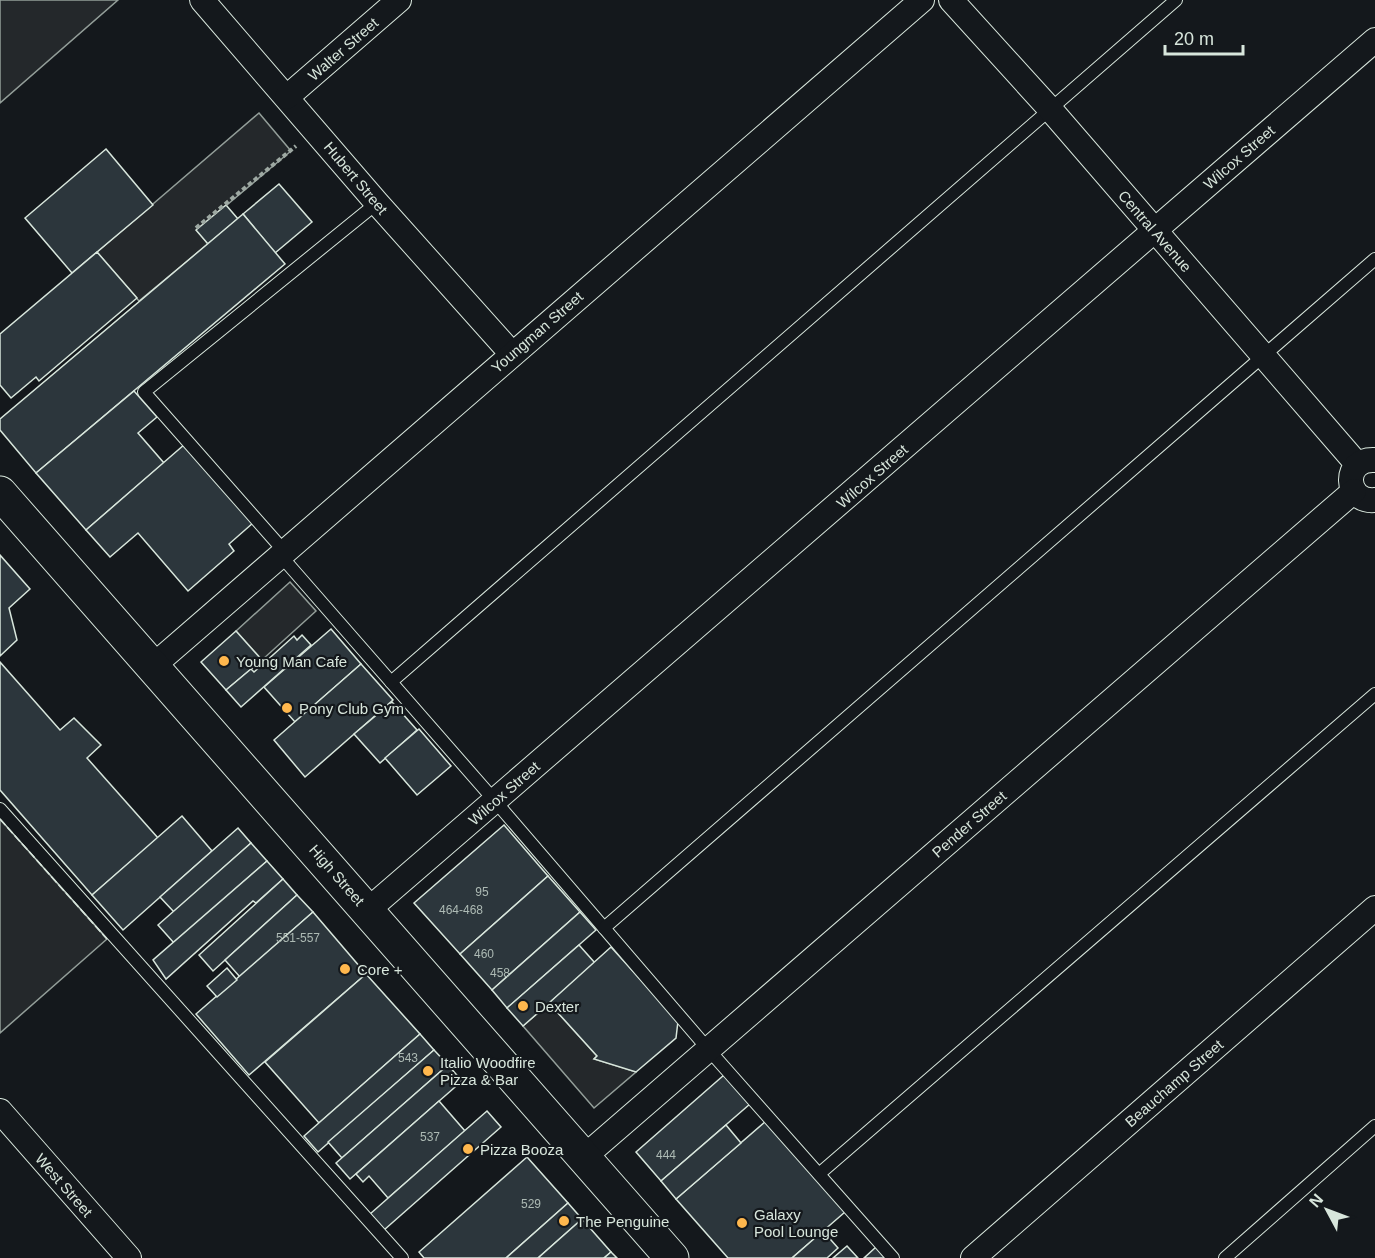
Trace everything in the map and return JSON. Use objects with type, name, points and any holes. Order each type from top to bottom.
[{"type":"main road","name":"High Street","points":[[0,492],[672,1258]]},
{"type":"street","name":"Hubert Street","points":[[202,0],[377,203],[512,354]]},
{"type":"street","name":"Walter Street","points":[[287,97],[399,0]]},
{"type":"street","name":"Youngman Street","points":[[153,666],[922,0]]},
{"type":"street","name":"Central Avenue","points":[[951,0],[1050,109],[1263,355],[1366,462]]},
{"type":"street","name":"Wilcox Street","points":[[368,910],[1375,40]]},
{"type":"street","points":[[1364,495],[1350,480],[1354,469],[1366,462]]},
{"type":"street","name":"Pender Street","points":[[584,1157],[708,1049],[1364,495]]},
{"type":"street","name":"Beauchamp Street","points":[[973,1258],[1375,908]]},
{"type":"street","name":"West Street","points":[[0,1111],[129,1258]]},
{"type":"lane","points":[[391,682],[1176,0]]},
{"type":"lane","points":[[377,203],[144,392],[708,1049],[893,1258]]},
{"type":"lane","points":[[604,928],[1375,259]]},
{"type":"lane","points":[[819,1174],[1375,694]]},
{"type":"lane","points":[[0,809],[402,1258]]},
{"type":"lane","points":[[1225,1258],[1375,1126]]},
{"type":"path","points":[[195,228],[315,130]]},
{"type":"shaded area","points":[[0,0],[118,0],[0,103]]},
{"type":"shaded area","points":[[259,113],[291,151],[197,230],[208,244],[139,301],[97,252]]},
{"type":"shaded area","points":[[290,582],[316,611],[262,660],[236,631]]},
{"type":"shaded area","points":[[0,819],[107,939],[0,1033]]},
{"type":"shaded area","points":[[549,1003],[597,1056],[594,1059],[636,1072],[594,1108],[523,1026]]},
{"type":"building","points":[[106,149],[153,205],[72,273],[25,218]]},
{"type":"building","points":[[279,184],[312,222],[275,253],[243,214]]},
{"type":"building","points":[[226,205],[238,219],[208,244],[196,230]]},
{"type":"building","points":[[243,214],[285,264],[36,473],[0,430],[0,419]]},
{"type":"building","points":[[97,252],[137,298],[39,381],[36,377],[11,398],[0,385],[0,334]]},
{"type":"building","points":[[134,391],[157,417],[138,433],[164,463],[86,530],[36,473]]},
{"type":"building","points":[[185,444],[253,523],[229,544],[234,551],[188,591],[138,533],[110,557],[86,530]]},
{"type":"building","points":[[0,555],[30,589],[9,608],[17,640],[0,656]]},
{"type":"building","points":[[331,629],[361,664],[295,722],[264,687]]},
{"type":"building","points":[[236,631],[262,660],[226,690],[201,662]]},
{"type":"building","points":[[302,635],[311,645],[241,707],[226,690],[251,669],[254,672],[294,636],[297,640]]},
{"type":"building","points":[[0,662],[60,730],[74,718],[101,745],[87,758],[158,838],[92,895],[0,790]]},
{"type":"building","points":[[361,664],[393,700],[305,777],[274,740]]},
{"type":"building","points":[[392,702],[417,730],[380,763],[354,734]]},
{"type":"building","points":[[419,729],[451,766],[417,795],[385,758]]},
{"type":"building","points":[[182,816],[212,851],[123,930],[92,895]]},
{"type":"building","points":[[504,825],[548,876],[460,954],[414,903]]},
{"type":"building","points":[[238,828],[251,843],[174,912],[160,897]]},
{"type":"building","points":[[251,843],[267,861],[174,943],[158,925]]},
{"type":"building","points":[[267,861],[283,879],[256,903],[253,901],[166,979],[153,960]]},
{"type":"building","points":[[548,876],[580,912],[492,990],[460,954]]},
{"type":"building","points":[[283,879],[297,895],[213,971],[199,955]]},
{"type":"building","points":[[297,895],[313,912],[240,977],[225,960]]},
{"type":"building","points":[[313,912],[366,974],[249,1075],[196,1014]]},
{"type":"building","points":[[580,912],[596,930],[507,1008],[492,990]]},
{"type":"building","points":[[579,945],[595,963],[523,1026],[507,1008]]},
{"type":"building","points":[[611,947],[678,1021],[676,1038],[636,1072],[594,1059],[597,1056],[549,1003]]},
{"type":"building","points":[[227,968],[237,980],[217,997],[207,986]]},
{"type":"building","points":[[366,974],[420,1034],[319,1123],[265,1062]]},
{"type":"building","points":[[420,1034],[434,1050],[318,1152],[304,1136]]},
{"type":"building","points":[[434,1050],[448,1065],[342,1158],[328,1142]]},
{"type":"building","points":[[448,1065],[462,1081],[350,1179],[336,1163]]},
{"type":"building","points":[[724,1075],[750,1104],[661,1181],[636,1152]]},
{"type":"building","points":[[439,1101],[465,1131],[388,1198],[369,1176],[363,1182],[356,1174]]},
{"type":"building","points":[[487,1111],[501,1127],[384,1230],[370,1214]]},
{"type":"building","points":[[766,1121],[845,1212],[792,1258],[728,1258],[676,1199]]},
{"type":"building","points":[[726,1125],[741,1143],[676,1199],[661,1181]]},
{"type":"building","points":[[527,1157],[568,1203],[506,1258],[424,1258],[419,1252]]},
{"type":"building","points":[[568,1203],[582,1219],[538,1258],[506,1258]]},
{"type":"building","points":[[582,1219],[611,1252],[604,1258],[538,1258]]},
{"type":"building","points":[[823,1231],[838,1248],[827,1258],[792,1258]]},
{"type":"building","points":[[847,1246],[858,1258],[833,1258]]},
{"type":"building","points":[[876,1247],[886,1258],[864,1258]]},
{"type":"building","points":[[611,1252],[617,1258],[604,1258]]},
{"type":"fence","points":[[0,819],[107,939]]},
{"type":"place","name":"Young Man Cafe","points":[[224,661]]},
{"type":"place","name":"Pony Club Gym","points":[[287,708]]},
{"type":"place","name":"Core +","points":[[345,969]]},
{"type":"place","name":"Dexter","points":[[523,1006]]},
{"type":"place","name":"Italio Woodfire Pizza & Bar","points":[[428,1071]]},
{"type":"place","name":"Pizza Booza","points":[[468,1149]]},
{"type":"place","name":"The Penguine","points":[[564,1221]]},
{"type":"place","name":"Galaxy Pool Lounge","points":[[742,1223]]}]
